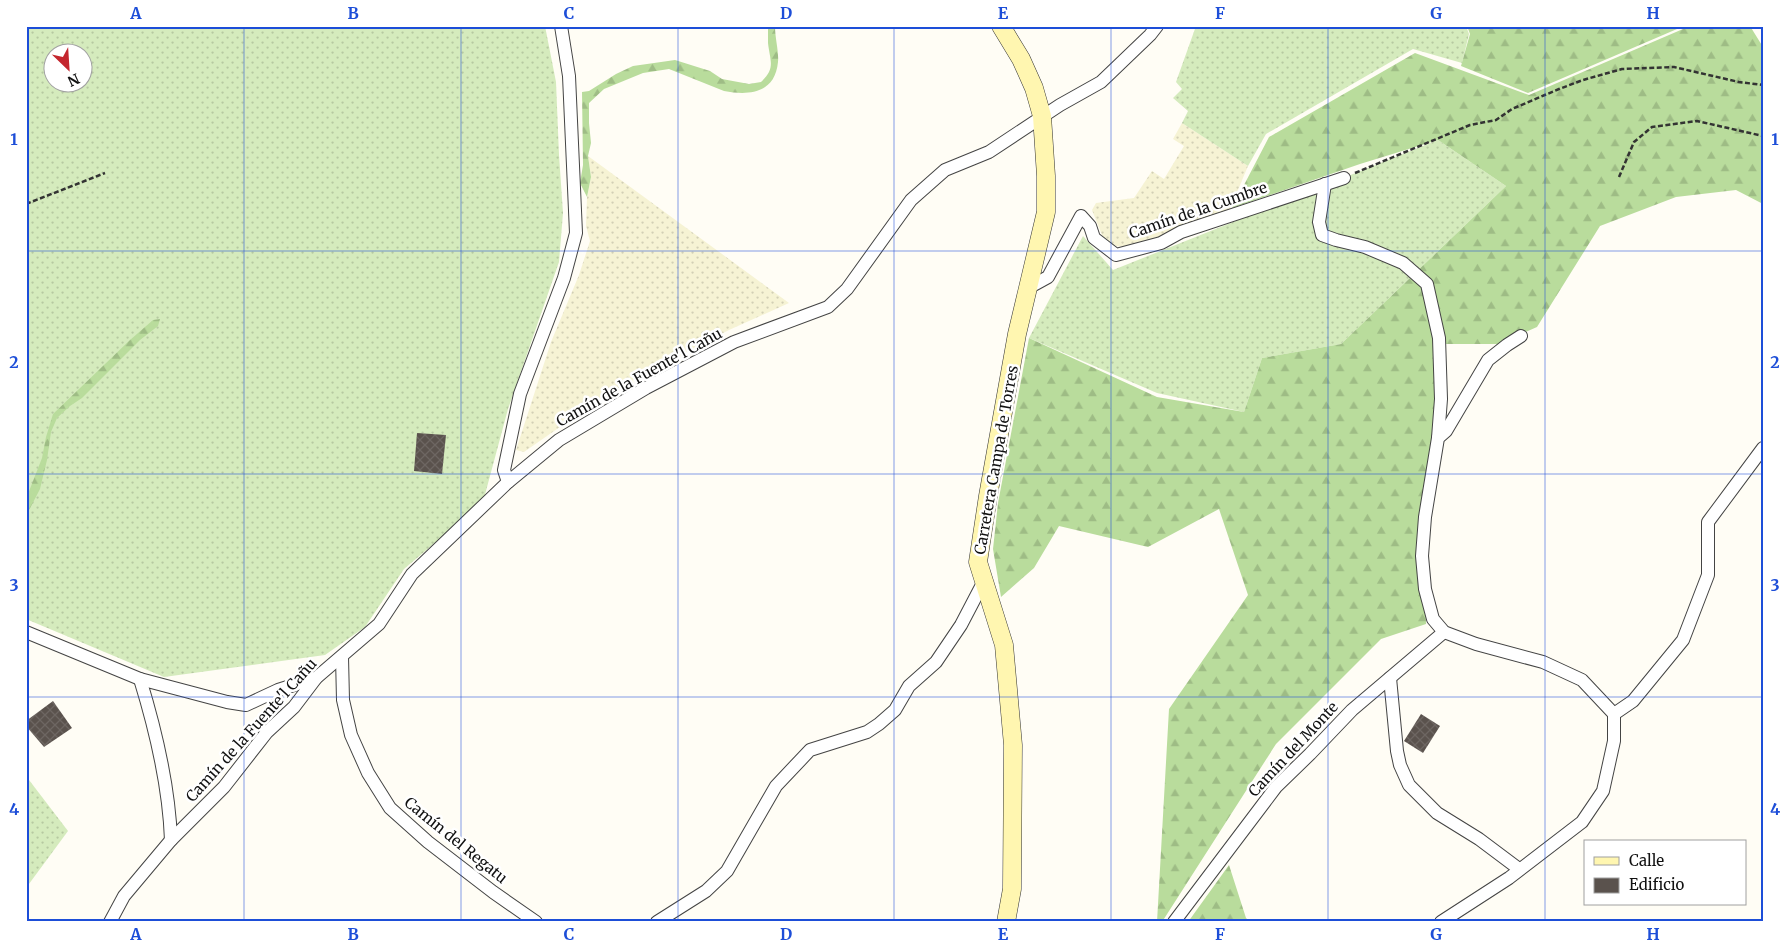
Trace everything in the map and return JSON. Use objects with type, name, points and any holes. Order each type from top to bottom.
[{"type":"street","points":[[508,482],[504,470],[520,394],[564,278],[576,233],[569,76],[561,26]]},
{"type":"street","name":"Carretera Campa de Torres","points":[[1001,26],[1021,59],[1034,88],[1042,116],[1046,176],[1046,212],[1017,334],[978,562],[1004,645],[1013,745],[1012,889],[1006,922]]},
{"type":"street","name":"Camín de la Fuente'l Cañu","points":[[110,922],[124,896],[171,840],[224,787],[267,732],[294,707],[316,678],[379,624],[412,574],[508,482],[559,440],[646,388],[734,342],[828,307],[847,289],[911,200],[945,170],[989,152],[1042,116],[1101,82],[1157,26]]},
{"type":"street","name":"Camín de la Cumbre","points":[[1028,288],[1048,277],[1081,216],[1090,226],[1094,238],[1116,255],[1161,243],[1181,232],[1344,178]]},
{"type":"street","points":[[1325,184],[1319,222],[1322,235],[1365,247],[1404,263],[1427,284],[1439,338],[1441,371],[1438,438],[1425,517],[1422,556],[1425,589],[1433,619],[1444,632],[1476,644],[1543,662],[1582,680],[1614,714],[1614,741],[1603,791],[1582,822],[1509,878],[1441,922]]},
{"type":"street","points":[[1438,438],[1446,431],[1488,360],[1521,336]]},
{"type":"street","points":[[1614,714],[1633,701],[1683,640],[1708,575],[1708,522],[1763,448]]},
{"type":"street","points":[[657,922],[706,892],[727,871],[776,786],[810,750],[867,732],[895,710],[909,686],[936,662],[961,625],[984,581]]},
{"type":"street","points":[[26,632],[140,679],[227,702],[246,705],[278,690],[316,678]]},
{"type":"street","name":"Camín del Monte","points":[[1174,922],[1276,787],[1352,710],[1444,632]]},
{"type":"street","name":"Camín del Regatu","points":[[342,657],[343,700],[351,735],[368,773],[390,808],[428,842],[536,922]]},
{"type":"street","points":[[1390,678],[1397,752],[1400,765],[1409,785],[1437,813],[1479,839],[1519,870]]},
{"type":"street","points":[[140,679],[155,726],[170,818],[171,840]]},
{"type":"path","points":[[1344,178],[1470,125],[1496,120],[1512,109],[1559,89],[1622,69],[1674,67],[1739,82],[1763,85]]},
{"type":"path","points":[[1619,177],[1634,142],[1652,127],[1697,121],[1763,136]]},
{"type":"path","points":[[26,204],[105,173]]},
{"type":"shaded area","points":[[1182,123],[1248,166],[1230,209],[1165,236],[1126,247],[1116,246],[1104,240],[1092,210],[1096,203],[1134,198],[1152,171],[1164,179],[1184,146],[1173,139]]},
{"type":"shaded area","points":[[588,156],[789,303],[729,330],[644,374],[600,399],[524,452],[516,450],[551,342],[579,275],[590,241],[586,226],[587,197],[591,177]]},
{"type":"green space","points":[[26,26],[545,26],[556,82],[563,213],[559,262],[508,409],[483,502],[404,569],[365,627],[325,655],[164,677],[26,619]]},
{"type":"green space","points":[[768,26],[775,26],[778,62],[772,80],[760,90],[743,93],[724,91],[669,69],[643,73],[604,89],[589,103],[591,143],[588,156],[591,177],[587,197],[580,183],[583,165],[582,92],[589,91],[633,66],[675,60],[710,71],[722,79],[749,84],[761,82],[769,73],[771,64]]},
{"type":"green space","points":[[1196,26],[1466,26],[1469,34],[1462,63],[1413,49],[1266,134],[1248,166],[1182,123],[1188,111],[1173,98],[1182,89],[1176,82]]},
{"type":"green space","points":[[1467,26],[1684,26],[1528,93],[1461,66],[1470,34]]},
{"type":"green space","points":[[1690,26],[1750,26],[1763,47],[1763,204],[1736,190],[1676,197],[1600,226],[1537,327],[1498,344],[1445,344],[1425,526],[1426,624],[1381,639],[1276,744],[1162,922],[1157,922],[1169,709],[1248,595],[1219,509],[1148,547],[1059,526],[1034,568],[1001,597],[993,549],[998,503],[1029,338],[1157,397],[1244,412],[1262,358],[1341,344],[1506,186],[1438,140],[1360,164],[1232,208],[1269,137],[1415,53],[1529,95]]},
{"type":"green space","points":[[1438,140],[1506,186],[1341,344],[1262,358],[1244,412],[1157,393],[1029,338],[1083,236],[1113,270]]},
{"type":"green space","points":[[160,319],[158,326],[140,340],[82,398],[57,418],[51,432],[40,489],[26,516],[26,499],[42,458],[53,414],[130,340],[153,320]]},
{"type":"green space","points":[[26,776],[68,831],[26,888]]},
{"type":"green space","points":[[1229,865],[1246,918],[1250,922],[1188,922]]},
{"type":"building","points":[[417,433],[446,435],[442,474],[414,471]]},
{"type":"building","points":[[53,701],[72,728],[44,747],[26,726],[26,721]]},
{"type":"building","points":[[1421,714],[1440,726],[1423,753],[1404,741]]}]
